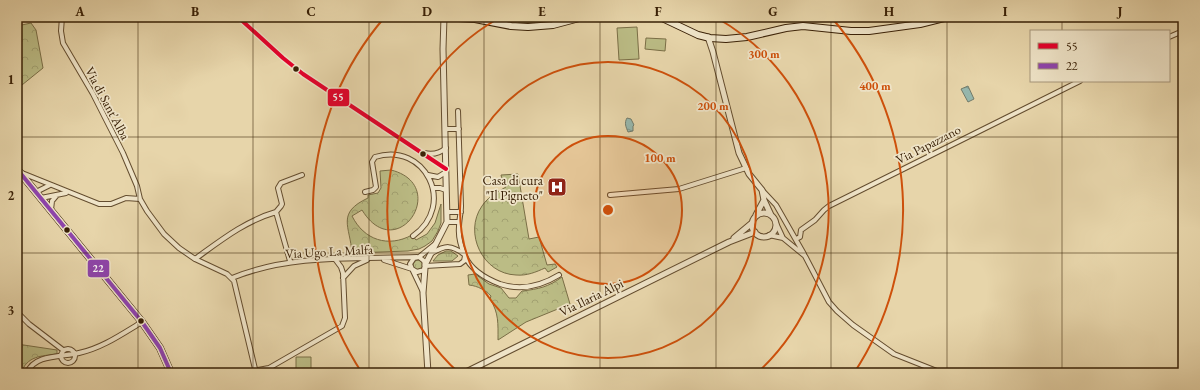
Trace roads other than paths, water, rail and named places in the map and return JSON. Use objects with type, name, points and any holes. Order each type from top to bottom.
[{"type":"main road","points":[[443,17],[475,19],[511,26],[530,27],[553,25],[583,17]]},
{"type":"main road","points":[[660,17],[689,31],[708,37],[726,39],[745,38],[786,28],[800,27],[869,31],[923,23],[948,17]]},
{"type":"main road","points":[[19,171],[142,322],[160,348],[171,373]]},
{"type":"street","name":"Via di Sant'Alba","points":[[62,17],[61,31],[63,43],[93,94],[123,153],[140,199],[153,219],[167,238],[182,250],[195,259],[227,274],[232,278]]},
{"type":"street","points":[[238,17],[299,72],[422,152],[446,171]]},
{"type":"street","points":[[412,270],[420,272],[425,267],[447,222],[443,17]]},
{"type":"street","points":[[1170,37],[1183,31]]},
{"type":"street","points":[[708,37],[738,148],[746,168],[755,183],[776,205],[796,239],[829,302],[849,322],[894,354],[942,373]]},
{"type":"street","name":"Via Papazzano","points":[[796,239],[800,236],[802,230],[829,206],[1078,82]]},
{"type":"street","points":[[458,111],[461,212],[460,237],[465,255],[472,267],[496,282],[513,287],[532,286],[559,275]]},
{"type":"street","points":[[445,129],[459,129]]},
{"type":"street","points":[[422,152],[436,153],[442,152],[446,148]]},
{"type":"street","points":[[365,192],[373,190],[376,187],[372,162],[377,156],[392,155],[404,157],[421,167],[428,175],[433,188],[434,202],[431,215],[423,228],[413,236]]},
{"type":"street","points":[[610,195],[679,190],[746,168]]},
{"type":"street","points":[[19,171],[50,185],[101,204],[111,204],[126,198],[140,199]]},
{"type":"street","points":[[428,175],[438,177],[446,171]]},
{"type":"street","points":[[195,259],[249,222],[276,212],[282,204],[278,189],[279,185],[302,175]]},
{"type":"street","points":[[36,192],[50,185]]},
{"type":"street","points":[[433,188],[446,190]]},
{"type":"street","points":[[762,190],[764,200],[783,238],[805,256]]},
{"type":"street","points":[[41,198],[68,192]]},
{"type":"street","points":[[51,210],[52,201],[57,194]]},
{"type":"street","points":[[764,200],[752,224],[755,232],[762,236],[769,235],[783,238]]},
{"type":"street","points":[[276,212],[290,261]]},
{"type":"street","points":[[447,212],[461,212]]},
{"type":"street","points":[[756,216],[762,213],[771,215]]},
{"type":"street","points":[[447,222],[460,222]]},
{"type":"street","points":[[769,235],[774,230],[776,223]]},
{"type":"street","name":"Via Ilaria Alpi","points":[[728,242],[752,224]]},
{"type":"street","name":"Via Ilaria Alpi","points":[[464,373],[728,242],[755,232]]},
{"type":"street","points":[[423,293],[412,270],[411,262],[437,242]]},
{"type":"street","points":[[432,253],[443,247],[448,247],[456,248],[465,255]]},
{"type":"street","points":[[425,267],[460,264],[464,261],[465,255]]},
{"type":"street","points":[[418,257],[424,261],[425,267],[423,293],[428,373]]},
{"type":"street","name":"Via Ugo La Malfa","points":[[232,278],[290,261],[418,257]]},
{"type":"street","points":[[343,279],[356,264],[373,258]]},
{"type":"street","name":"Via Ugo La Malfa","points":[[380,258],[412,270]]},
{"type":"street","points":[[214,373],[256,372],[266,369],[342,326],[345,318],[342,269],[335,259]]},
{"type":"street","points":[[232,278],[256,372]]},
{"type":"street","points":[[17,312],[29,324],[63,350],[70,349],[75,354]]},
{"type":"street","points":[[27,373],[30,367],[37,361],[86,351],[105,343],[142,322]]},
{"type":"street","points":[[60,356],[63,350]]},
{"type":"street","points":[[60,356],[64,362],[69,363],[73,361],[75,354]]},
{"type":"water","points":[[968,86],[974,99],[968,102],[961,89]]},
{"type":"water","points":[[627,118],[631,119],[634,125],[633,131],[628,132],[625,123]]},
{"type":"place","name":"Casa di cura \"Il Pigneto\"","points":[[557,187]]}]
